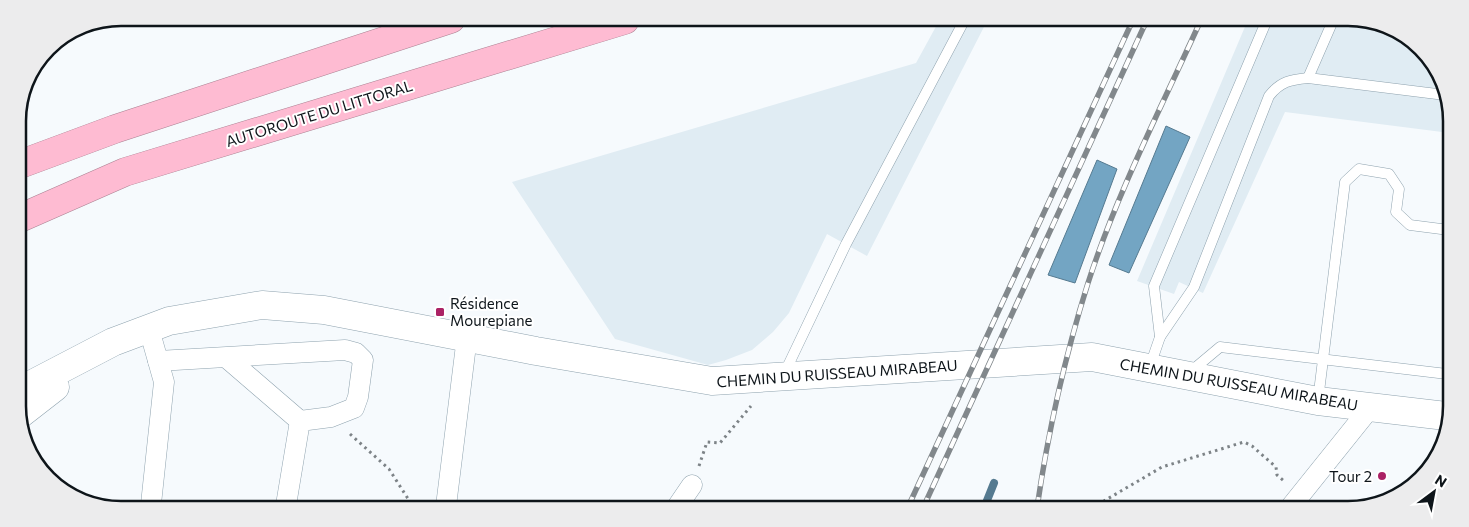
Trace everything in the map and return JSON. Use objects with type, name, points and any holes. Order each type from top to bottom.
[{"type":"highway","points":[[26,162],[115,129],[430,26]]},
{"type":"highway","name":"AUTOROUTE DU LITTORAL","points":[[26,215],[125,172],[605,26]]},
{"type":"street","name":"CHEMIN DU RUISSEAU MIRABEAU","points":[[26,388],[113,342],[169,321],[262,305],[324,310],[712,381],[1092,357],[1318,400],[1442,416]]},
{"type":"street","points":[[149,329],[164,382],[151,501]]},
{"type":"street","points":[[447,501],[467,337]]},
{"type":"street","name":"CHEMIN DU RUISSEAU MIRABEAU","points":[[26,409],[113,342]]},
{"type":"street","points":[[158,361],[345,350],[356,353],[363,360],[358,396],[354,408],[331,416],[300,421]]},
{"type":"street","points":[[228,358],[300,421]]},
{"type":"street","points":[[1295,501],[1370,408]]},
{"type":"street","points":[[287,501],[300,421]]},
{"type":"street","points":[[681,501],[692,485]]},
{"type":"lane","points":[[782,377],[846,244],[961,26]]},
{"type":"lane","points":[[1160,337],[1154,286],[1264,26]]},
{"type":"lane","points":[[1308,78],[1331,26]]},
{"type":"lane","points":[[1150,368],[1160,337],[1194,288],[1269,96],[1277,86],[1292,80],[1308,78],[1439,94]]},
{"type":"lane","points":[[1318,400],[1345,182],[1359,169],[1389,174],[1399,189],[1396,212],[1410,225],[1443,229]]},
{"type":"lane","points":[[1188,374],[1220,347],[1443,374]]},
{"type":"path","points":[[692,485],[707,442],[720,443],[754,402]]},
{"type":"path","points":[[331,416],[389,469],[409,501]]},
{"type":"path","points":[[1104,501],[1162,467],[1244,442],[1252,446],[1276,467],[1277,475],[1293,501]]},
{"type":"shaded area","points":[[936,26],[984,26],[867,256],[827,234],[789,313],[773,332],[752,350],[726,360],[708,365],[615,339],[512,182],[916,63]]},
{"type":"shaded area","points":[[1245,26],[1354,26],[1366,28],[1378,31],[1401,42],[1423,63],[1436,85],[1440,97],[1443,132],[1285,112],[1203,293],[1179,282],[1174,294],[1137,281]]},
{"type":"water","points":[[1166,126],[1190,137],[1129,273],[1109,265]]},
{"type":"water","points":[[1097,160],[1117,169],[1075,283],[1048,275]]},
{"type":"waterway","points":[[987,501],[994,483]]},
{"type":"railway","points":[[911,501],[1130,26]]},
{"type":"railway","points":[[926,501],[1144,26]]},
{"type":"railway","points":[[1038,501],[1058,394],[1088,283],[1112,216],[1198,26]]},
{"type":"place","name":"Résidence Mourepiane","points":[[440,312]]},
{"type":"place","name":"Tour 2","points":[[1382,476]]}]
